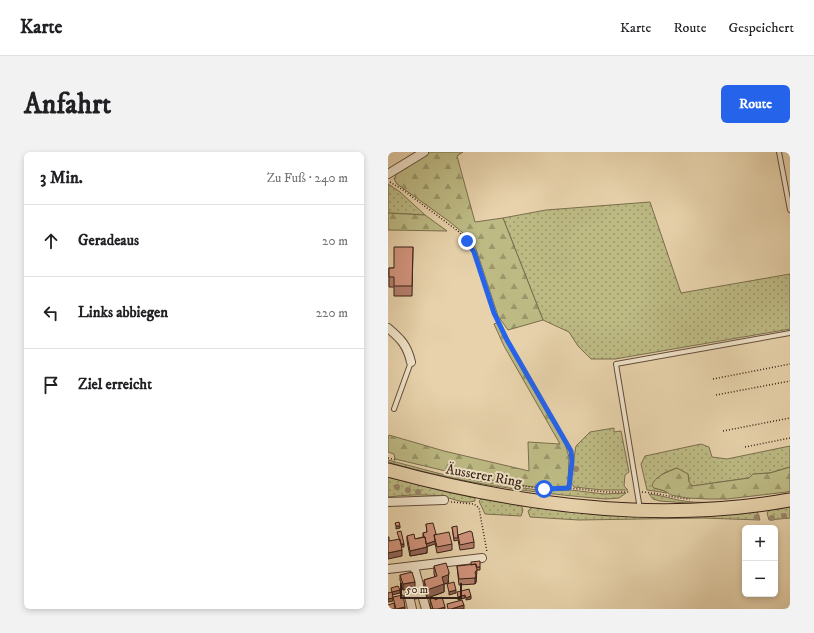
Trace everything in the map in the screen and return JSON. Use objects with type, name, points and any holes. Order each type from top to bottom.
[{"type":"main road","name":"Äusserer Ring","points":[[388,470],[433,482],[532,500],[564,504],[672,510],[732,508],[764,505],[790,500]]},
{"type":"street","points":[[388,174],[424,152]]},
{"type":"street","points":[[388,328],[402,341],[408,350],[411,362]]},
{"type":"street","points":[[388,502],[444,500]]},
{"type":"street","points":[[388,569],[482,558]]},
{"type":"street","points":[[414,567],[426,609]]},
{"type":"street","points":[[412,609],[408,596],[422,593]]},
{"type":"lane","points":[[779,152],[790,210]]},
{"type":"lane","points":[[640,509],[616,364],[790,333]]},
{"type":"lane","points":[[394,409],[411,362]]},
{"type":"path","points":[[388,181],[403,190],[458,231],[474,252],[494,313],[507,340],[571,451],[572,461],[569,488]]},
{"type":"path","points":[[713,379],[790,364]]},
{"type":"path","points":[[716,395],[790,381]]},
{"type":"path","points":[[723,431],[790,418]]},
{"type":"path","points":[[745,447],[790,438]]},
{"type":"path","points":[[388,458],[401,462]]},
{"type":"path","points":[[482,480],[544,489],[569,488],[606,492],[626,492]]},
{"type":"path","points":[[444,500],[454,503],[474,504],[479,508],[487,549],[487,553],[482,558]]},
{"type":"green space","points":[[429,152],[463,152],[457,156],[475,222],[503,218],[543,320],[508,330],[498,316],[476,249],[469,238],[450,222],[397,184],[394,179],[398,172]]},
{"type":"green space","points":[[388,184],[400,192],[425,215],[388,213]]},
{"type":"green space","points":[[650,202],[681,293],[790,274],[790,329],[615,359],[591,359],[578,346],[569,332],[543,320],[503,218],[546,210]]},
{"type":"green space","points":[[388,213],[425,215],[447,231],[388,230]]},
{"type":"green space","points":[[497,323],[565,444],[569,457],[568,484],[565,487],[545,488],[471,477],[395,459],[394,454],[388,452],[389,435],[444,451],[529,471],[528,442],[560,444],[504,346],[494,324]]},
{"type":"green space","points":[[614,428],[614,432],[621,431],[629,472],[625,475],[624,486],[628,490],[602,490],[574,487],[570,481],[576,446],[590,432]]},
{"type":"green space","points":[[701,444],[709,447],[712,457],[727,459],[790,446],[790,467],[770,473],[753,474],[749,478],[692,486],[689,482],[688,474],[676,468],[664,473],[654,488],[667,493],[647,490],[641,464],[645,456]]},
{"type":"green space","points":[[388,460],[445,475],[545,491],[571,490],[604,494],[626,493],[619,498],[606,499],[551,494],[442,476],[388,462]]},
{"type":"green space","points":[[790,467],[790,491],[787,492],[727,499],[709,499],[687,498],[671,495],[652,486],[658,477],[677,468],[688,474],[689,482],[692,486],[749,478],[753,474],[770,473]]},
{"type":"green space","points":[[388,477],[475,498],[475,501],[466,502],[426,495],[388,497]]},
{"type":"green space","points":[[649,494],[688,502],[732,502],[700,504],[660,501],[653,499]]},
{"type":"green space","points":[[481,499],[521,505],[523,510],[521,516],[485,514],[479,501]]},
{"type":"green space","points":[[790,506],[790,518],[769,520],[767,513],[770,509]]},
{"type":"green space","points":[[534,507],[757,511],[760,520],[703,518],[579,520],[530,517],[528,511]]},
{"type":"building","points":[[394,247],[413,247],[412,286],[394,286],[394,277],[389,277],[389,268],[394,268]]},
{"type":"building","points":[[399,522],[400,526],[396,526],[395,523]]},
{"type":"building","points":[[433,523],[436,534],[434,535],[435,541],[426,544],[423,533],[427,532],[426,524]]},
{"type":"building","points":[[457,526],[458,538],[454,538],[452,527]]},
{"type":"building","points":[[401,531],[404,544],[401,544],[397,532]]},
{"type":"building","points":[[470,531],[472,532],[474,542],[460,545],[458,535]]},
{"type":"building","points":[[449,532],[452,544],[437,547],[434,535]]},
{"type":"building","points":[[414,534],[415,539],[425,537],[427,547],[410,551],[407,536]]},
{"type":"building","points":[[388,537],[389,541],[400,539],[402,550],[388,553]]},
{"type":"building","points":[[480,561],[480,567],[476,567],[476,564],[471,565],[471,562]]},
{"type":"building","points":[[446,563],[449,572],[448,575],[442,577],[444,584],[427,590],[424,580],[437,576],[434,566]]},
{"type":"building","points":[[476,564],[477,570],[475,572],[475,578],[459,579],[457,566]]},
{"type":"building","points":[[412,572],[415,582],[403,584],[400,575]]},
{"type":"building","points":[[454,582],[456,590],[449,592],[447,584]]},
{"type":"building","points":[[398,586],[400,590],[392,592],[391,588]]},
{"type":"building","points":[[469,589],[471,596],[466,598],[465,595],[458,597],[457,592]]},
{"type":"building","points":[[392,592],[393,598],[388,599],[388,593]]},
{"type":"building","points":[[403,595],[405,607],[396,609],[393,597]]},
{"type":"building","points":[[442,597],[445,607],[433,609],[430,599],[435,598],[435,600]]},
{"type":"building","points":[[462,600],[464,605],[448,609],[447,604]]},
{"type":"building","points":[[394,603],[395,609],[388,609],[388,605]]},
{"type":"route","points":[[467,241],[474,252],[494,313],[507,340],[571,451],[572,461],[569,488],[544,489]]}]
